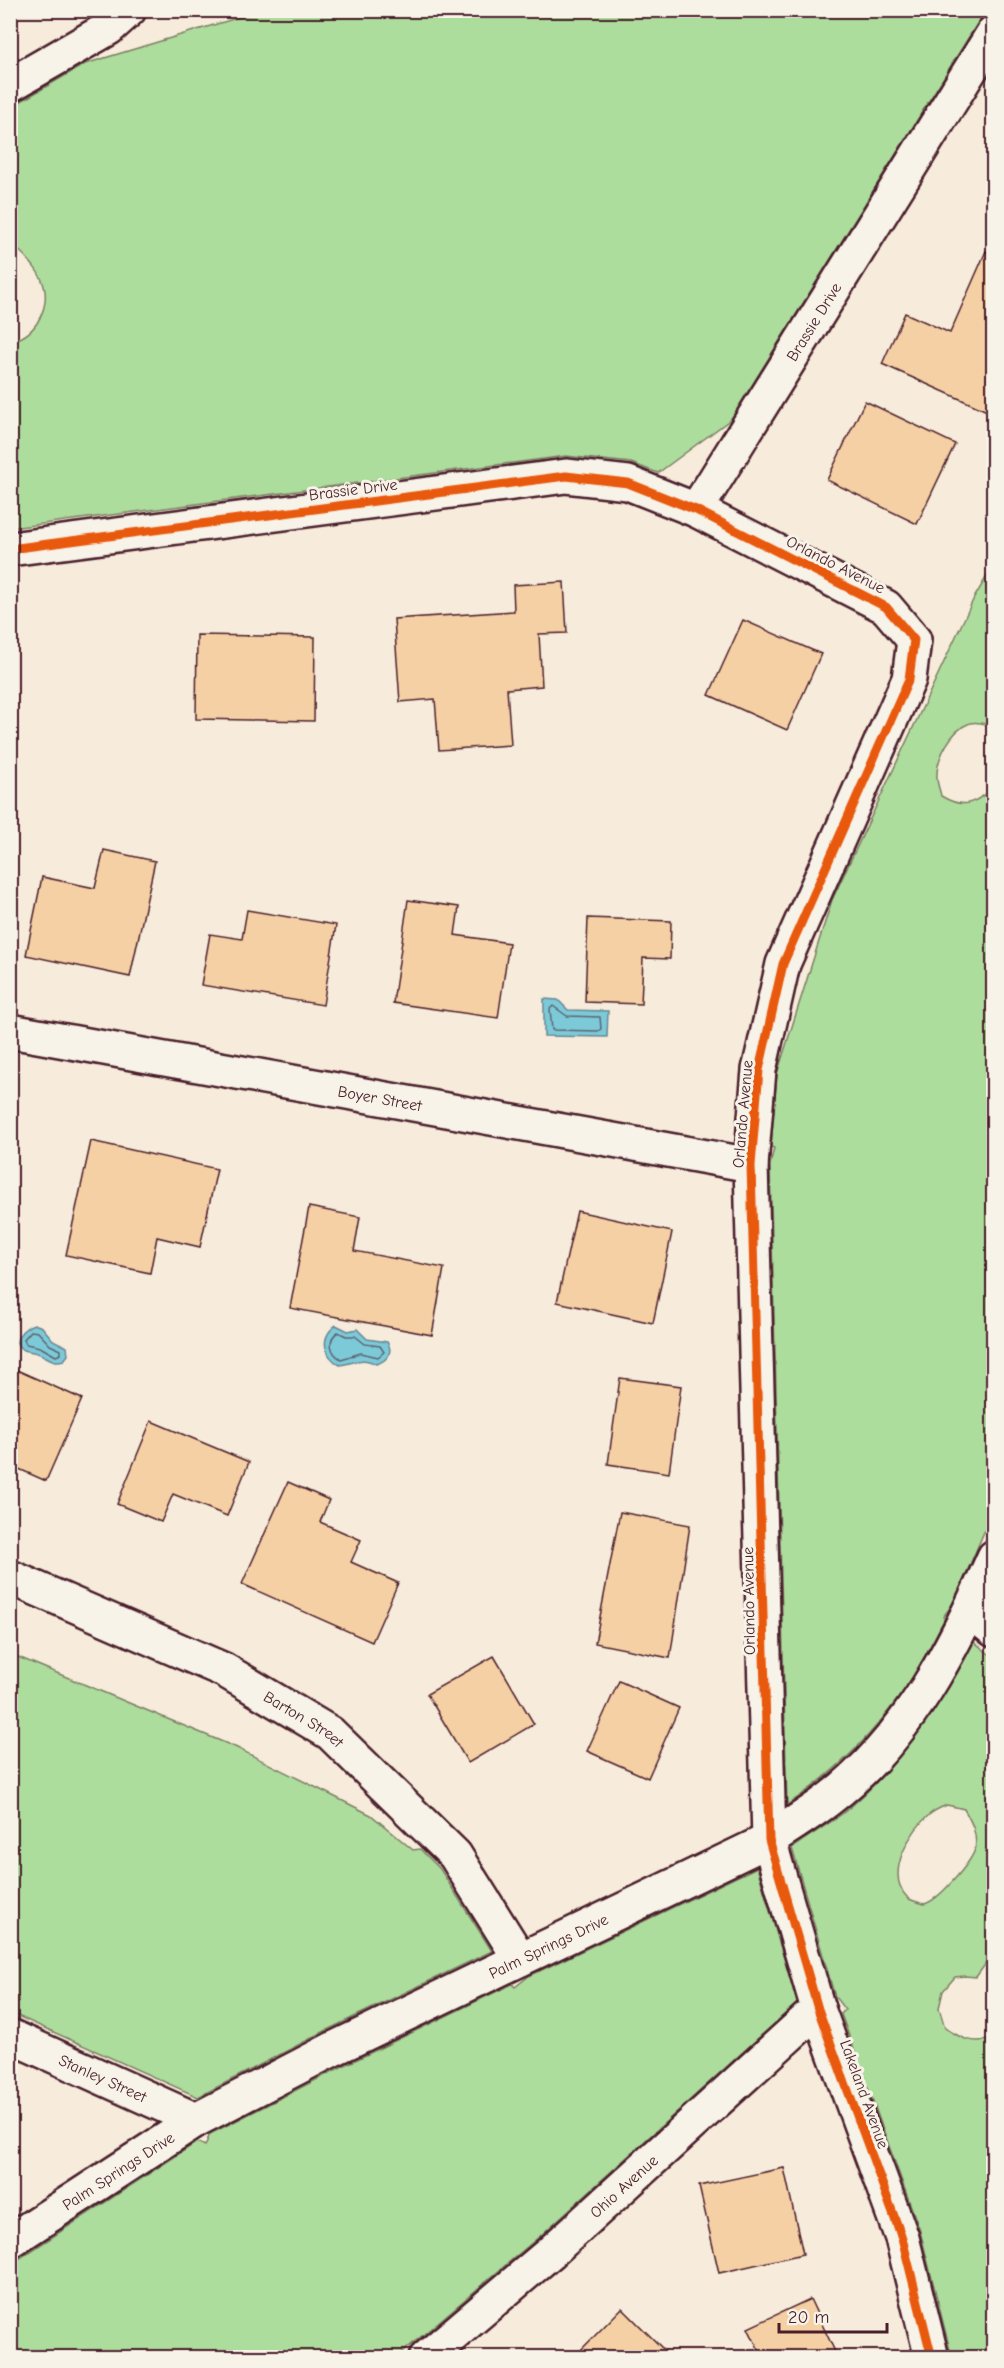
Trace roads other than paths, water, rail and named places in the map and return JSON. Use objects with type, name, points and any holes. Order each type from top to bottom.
[{"type":"street","points":[[10,85],[109,28],[129,10]]},
{"type":"street","name":"Brassie Drive","points":[[10,549],[566,476],[627,483],[696,510],[993,32]]},
{"type":"street","name":"Orlando Avenue","points":[[696,510],[886,607],[914,640],[909,679],[783,964],[759,1070],[752,1165],[769,1840]]},
{"type":"street","name":"Boyer Street","points":[[10,1031],[752,1165]]},
{"type":"street","name":"Palm Springs Drive","points":[[10,2241],[196,2120],[333,2049],[769,1840],[830,1799],[878,1754],[982,1621],[993,1557]]},
{"type":"street","name":"Barton Street","points":[[10,1578],[224,1670],[330,1733],[454,1855],[520,1959]]},
{"type":"street","name":"Lakeland Avenue","points":[[769,1840],[818,2009],[902,2238],[932,2358]]},
{"type":"street","name":"Ohio Avenue","points":[[426,2358],[551,2252],[818,2009]]},
{"type":"street","name":"Stanley Street","points":[[10,2036],[196,2120]]},
{"type":"water","points":[[544,999],[558,1000],[568,1010],[608,1011],[607,1037],[544,1036]]},
{"type":"water","points":[[34,1324],[42,1327],[53,1340],[67,1347],[68,1355],[64,1360],[53,1360],[18,1346],[20,1335]]},
{"type":"water","points":[[336,1325],[348,1331],[357,1329],[367,1339],[387,1342],[390,1349],[388,1356],[376,1364],[362,1360],[340,1365],[330,1357],[326,1346],[327,1335]]}]
